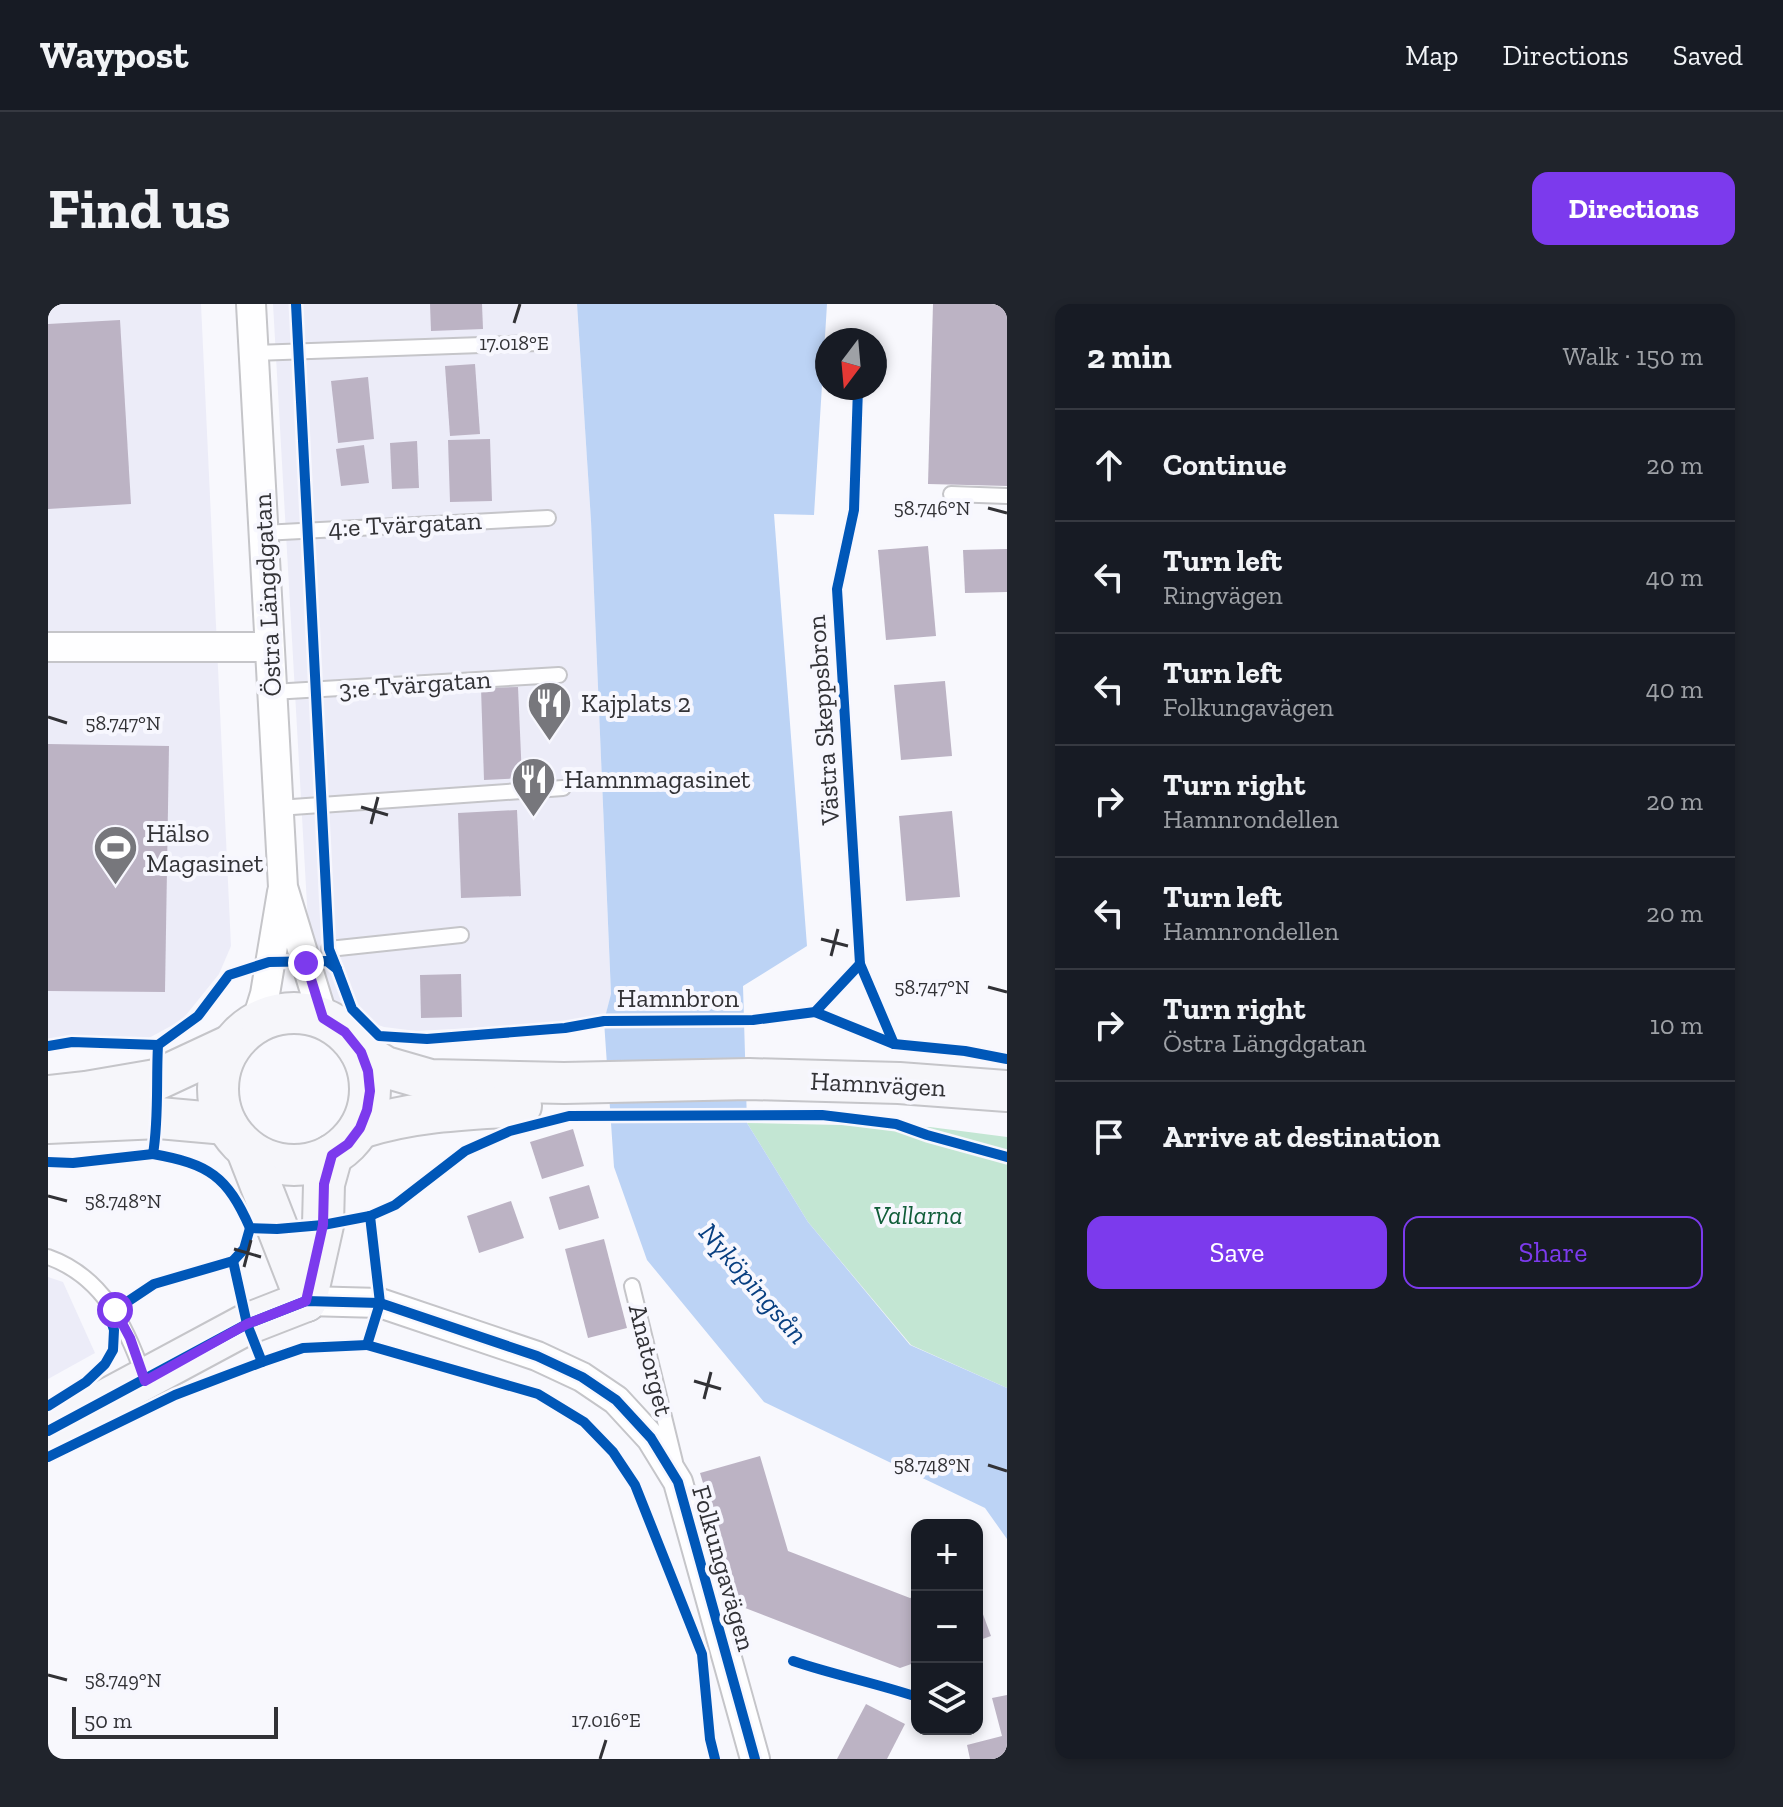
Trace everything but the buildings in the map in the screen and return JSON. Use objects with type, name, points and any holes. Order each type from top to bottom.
[{"type":"main road","points":[[48,1096],[156,1080],[272,1016],[306,1014],[323,1018],[345,1032],[361,1052],[368,1071],[370,1091],[367,1110],[324,1184],[323,1225],[306,1301]]},
{"type":"main road","points":[[243,1034],[222,1063],[217,1084],[219,1105],[236,1137],[306,1301]]},
{"type":"main road","points":[[361,1052],[385,1067],[430,1080],[607,1092]]},
{"type":"main road","name":"Hamnvägen","points":[[750,1088],[899,1083],[1007,1091]]},
{"type":"main road","points":[[48,1123],[159,1118],[236,1137],[267,1160],[289,1165],[311,1164],[380,1121],[430,1112],[607,1092],[750,1088]]},
{"type":"main road","name":"Hamnvägen","points":[[750,1088],[1007,1116]]},
{"type":"main road","points":[[48,1431],[247,1324],[306,1301]]},
{"type":"street","name":"Östra Längdgatan","points":[[243,1034],[265,994],[283,887],[251,304]]},
{"type":"street","points":[[48,647],[269,647]]},
{"type":"street","name":"Östra Längdgatan","points":[[283,887],[323,1018]]},
{"type":"street","name":"Folkungavägen","points":[[306,1301],[380,1303],[537,1356],[582,1377],[616,1400],[651,1438],[678,1482],[755,1759]]},
{"type":"lane","points":[[254,353],[539,343]]},
{"type":"lane","points":[[951,494],[1007,496]]},
{"type":"lane","name":"4:e Tvärgatan","points":[[263,533],[548,518]]},
{"type":"lane","name":"3:e Tvärgatan","points":[[272,692],[559,675]]},
{"type":"lane","points":[[278,808],[563,788]]},
{"type":"lane","points":[[329,949],[461,935]]},
{"type":"lane","points":[[48,1257],[69,1264],[90,1281],[115,1310],[130,1338],[145,1381]]},
{"type":"lane","name":"Anatorget","points":[[632,1286],[674,1452],[678,1482]]},
{"type":"shaded area","points":[[48,304],[201,304],[231,946],[219,974],[182,1020],[147,1039],[77,1035],[48,1039]]},
{"type":"shaded area","points":[[273,304],[577,304],[591,521],[611,995],[604,1021],[416,1031],[384,1027],[340,1012],[328,997],[310,958]]},
{"type":"shaded area","points":[[48,1277],[63,1282],[95,1353],[48,1379]]},
{"type":"green space","name":"Vallarna","points":[[747,1123],[930,1127],[1007,1137],[1007,1388],[911,1345],[808,1222]]},
{"type":"water","name":"Nyköpingsån","points":[[577,304],[827,304],[826,328],[815,328],[815,400],[821,400],[814,515],[774,514],[807,946],[743,986],[747,1123],[808,1222],[910,1345],[1007,1388],[1007,1539],[985,1508],[764,1402],[647,1260],[614,1167],[604,1021],[611,994],[591,521]]},
{"type":"cycle path","points":[[296,304],[329,949],[337,969]]},
{"type":"cycle path","name":"Västra Skeppsbron","points":[[858,400],[854,510],[837,589],[860,964],[894,1044]]},
{"type":"cycle path","name":"Hamnbron","points":[[860,964],[815,1012],[753,1020],[604,1021],[565,1028],[427,1039],[379,1036],[352,1009],[337,969],[327,961],[269,962],[229,975],[198,1016],[158,1045],[153,1154],[189,1162],[214,1175],[233,1196],[250,1228],[277,1229],[323,1225],[370,1216],[395,1205],[465,1151],[510,1131],[569,1116],[822,1115],[896,1124],[1007,1157]]},
{"type":"cycle path","points":[[815,1012],[894,1044],[965,1051],[1007,1059]]},
{"type":"cycle path","points":[[48,1046],[72,1042],[158,1045]]},
{"type":"cycle path","points":[[48,1162],[73,1163],[153,1154]]},
{"type":"cycle path","points":[[370,1216],[380,1303],[367,1345],[538,1394],[584,1422],[613,1452],[635,1485],[702,1654],[710,1739],[715,1759]]},
{"type":"cycle path","points":[[48,1406],[86,1382],[105,1364],[113,1350],[111,1321],[115,1310],[154,1284],[233,1261],[244,1249],[250,1228]]},
{"type":"cycle path","points":[[233,1261],[247,1324],[262,1362]]},
{"type":"cycle path","points":[[48,1431],[247,1324],[306,1301],[380,1303],[537,1356],[582,1377],[616,1400],[651,1438],[678,1482],[755,1759]]},
{"type":"cycle path","points":[[48,1457],[175,1395],[262,1362],[303,1348],[367,1345]]},
{"type":"cycle path","points":[[793,1661],[911,1695]]},
{"type":"place","name":"Kajplats 2","points":[[550,742]]},
{"type":"place","name":"Hamnmagasinet","points":[[533,818]]},
{"type":"place","name":"Hälso Magasinet","points":[[115,887]]},
{"type":"route","points":[[115,1310],[130,1338],[145,1381],[247,1324],[306,1301],[323,1225],[324,1184],[332,1155],[348,1144],[360,1128],[370,1091],[368,1071],[361,1052],[345,1032],[323,1018],[306,963]]}]
